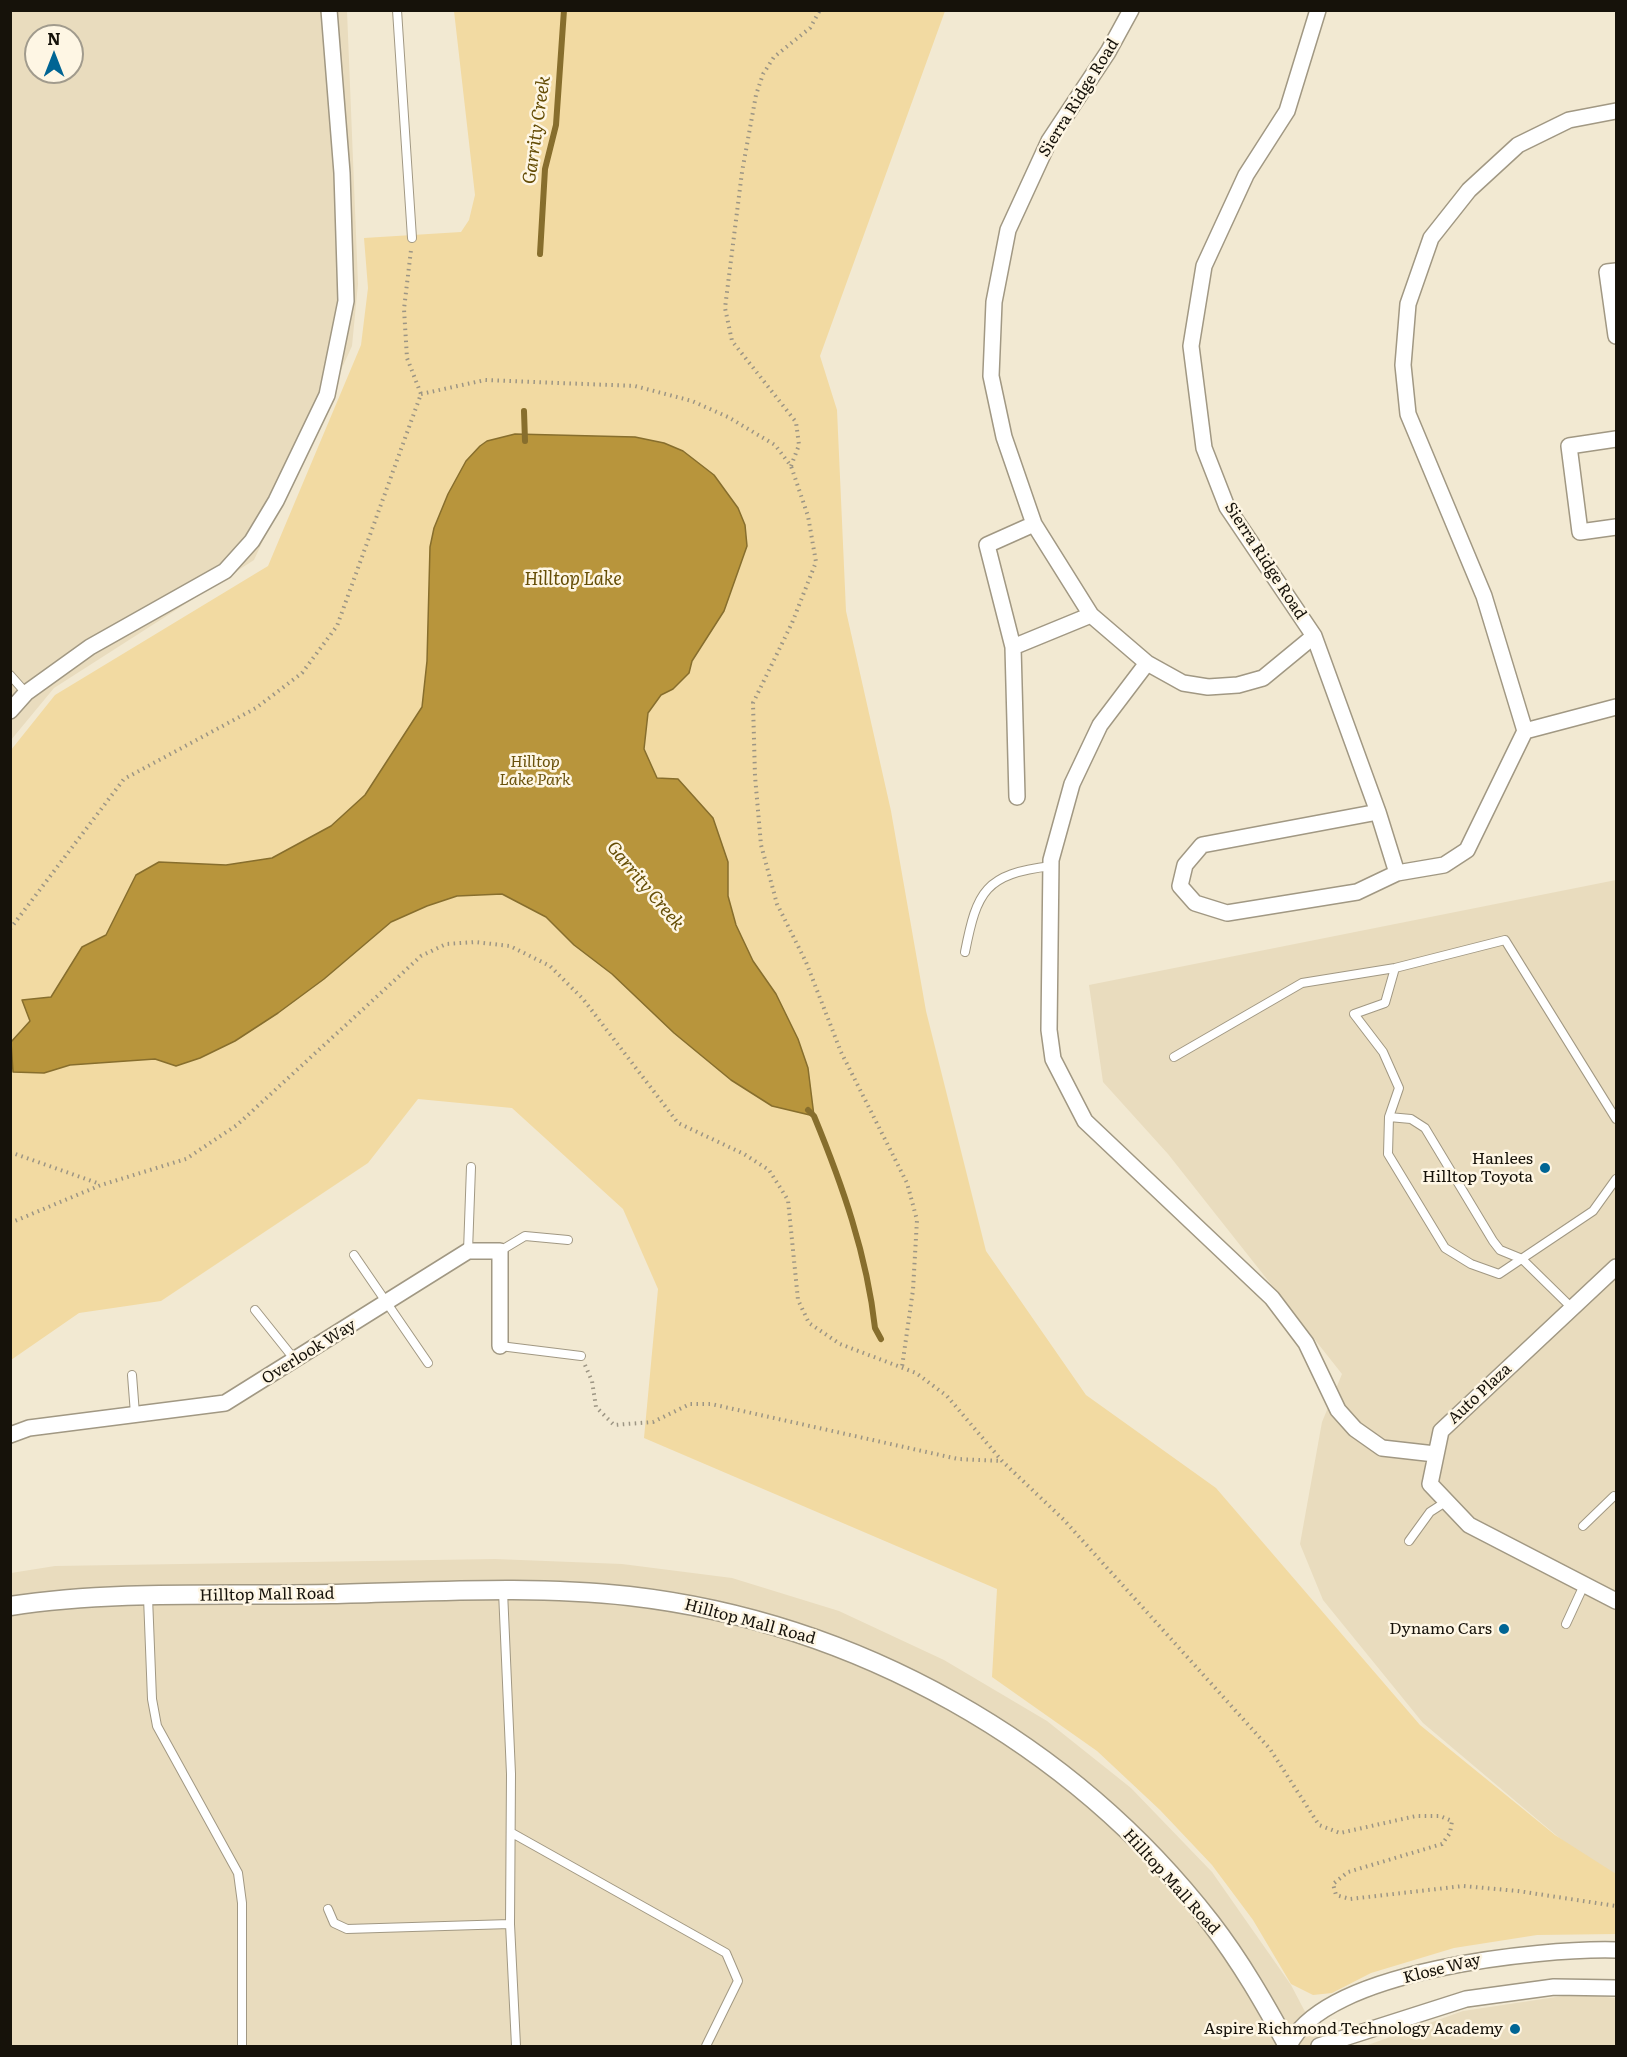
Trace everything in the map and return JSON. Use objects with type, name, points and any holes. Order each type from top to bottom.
[{"type":"street","points":[[10,711],[26,693],[90,647],[225,571],[252,541],[276,501],[327,395],[346,301],[342,173],[328,10]]},
{"type":"street","name":"Sierra Ridge Road","points":[[1131,10],[1108,52],[1049,141],[1008,230],[994,302],[991,376],[1004,437],[1034,524],[1091,615],[1147,663],[1183,682],[1208,687],[1238,685],[1263,678],[1314,636]]},
{"type":"street","name":"Sierra Ridge Road","points":[[1318,10],[1287,111],[1246,175],[1204,266],[1191,346],[1204,448],[1227,507],[1314,636],[1378,812],[1397,873]]},
{"type":"street","points":[[1378,812],[1202,845],[1185,865],[1180,886],[1195,903],[1227,913],[1357,892],[1397,873],[1444,865],[1467,850],[1525,731],[1484,596],[1408,414],[1403,365],[1408,304],[1431,238],[1469,190],[1518,145],[1569,120],[1617,111]]},
{"type":"street","points":[[1617,271],[1607,272],[1617,336]]},
{"type":"street","points":[[1617,439],[1569,446],[1580,532],[1617,528]]},
{"type":"street","points":[[1017,797],[1013,646],[987,545],[1034,524]]},
{"type":"street","points":[[1013,646],[1091,615]]},
{"type":"street","points":[[1147,663],[1100,725],[1072,784],[1051,866],[1049,1030],[1053,1059],[1085,1121],[1272,1298],[1306,1343],[1338,1410],[1355,1429],[1382,1448],[1435,1454]]},
{"type":"street","points":[[1525,731],[1617,707]]},
{"type":"street","points":[[468,1251],[500,1251],[500,1346]]},
{"type":"street","name":"Overlook Way","points":[[10,1435],[29,1428],[225,1403],[296,1361],[468,1251]]},
{"type":"street","name":"Auto Plaza","points":[[1617,1267],[1441,1431],[1430,1484],[1469,1525],[1617,1601]]},
{"type":"street","name":"Hilltop Mall Road","points":[[10,1606],[68,1599],[504,1591],[626,1596],[721,1611],[787,1629],[855,1654],[959,1704],[1054,1769],[1143,1847],[1194,1903],[1255,1987],[1289,2046]]},
{"type":"street","name":"Klose Way","points":[[1289,2046],[1294,2035],[1314,2017],[1360,1994],[1409,1977],[1500,1956],[1562,1950],[1617,1950]]},
{"type":"street","points":[[1319,2046],[1429,2009],[1475,1998],[1554,1987],[1617,1988]]},
{"type":"lane","points":[[397,10],[412,237]]},
{"type":"lane","points":[[10,675],[26,693]]},
{"type":"lane","points":[[965,952],[978,899],[1007,876],[1051,866]]},
{"type":"lane","points":[[1173,1057],[1302,983],[1395,968],[1505,940],[1617,1119]]},
{"type":"lane","points":[[1395,968],[1385,1003],[1354,1014],[1383,1052],[1398,1088],[1389,1117],[1388,1154],[1445,1248],[1471,1264],[1499,1274],[1593,1211],[1617,1179]]},
{"type":"lane","points":[[1389,1117],[1411,1119],[1425,1128],[1500,1250],[1522,1259],[1573,1309]]},
{"type":"lane","points":[[468,1251],[471,1167]]},
{"type":"lane","points":[[500,1251],[525,1236],[568,1240]]},
{"type":"lane","points":[[354,1255],[428,1363]]},
{"type":"lane","points":[[255,1310],[296,1361]]},
{"type":"lane","points":[[500,1346],[581,1356]]},
{"type":"lane","points":[[132,1375],[135,1414]]},
{"type":"lane","points":[[1583,1526],[1614,1496],[1617,1497]]},
{"type":"lane","points":[[1409,1541],[1430,1512],[1447,1501]]},
{"type":"lane","points":[[1566,1624],[1584,1585]]},
{"type":"lane","points":[[504,1591],[512,1833],[510,1924],[516,2046]]},
{"type":"lane","points":[[148,1597],[152,1699],[157,1726],[238,1873],[242,1903],[242,2046]]},
{"type":"lane","points":[[512,1833],[726,1953],[738,1981],[706,2046]]},
{"type":"lane","points":[[328,1909],[334,1923],[346,1929],[510,1924]]},
{"type":"path","points":[[791,466],[798,445],[796,422],[732,341],[725,308],[742,172],[756,95],[763,74],[774,57],[810,28],[820,10]]},
{"type":"path","points":[[10,929],[124,780],[256,708],[302,673],[337,626],[421,394],[407,358],[404,309],[412,237]]},
{"type":"path","points":[[421,394],[485,380],[635,386],[692,401],[728,417],[775,446],[791,466],[808,516],[816,562],[792,623],[753,703],[755,776],[761,845],[777,904],[806,962],[841,1053],[907,1183],[917,1220],[913,1290],[902,1367]]},
{"type":"path","points":[[10,1223],[101,1185],[186,1158],[237,1125],[421,956],[446,944],[474,942],[510,946],[549,966],[583,999],[678,1123],[744,1154],[769,1170],[788,1200],[798,1300],[809,1323],[840,1344],[916,1373],[947,1396],[1002,1461],[1064,1520],[1270,1749],[1318,1825],[1340,1833],[1416,1816],[1440,1816],[1452,1821],[1450,1833],[1442,1844],[1348,1872],[1333,1884],[1336,1895],[1350,1899],[1463,1886],[1518,1891],[1617,1906]]},
{"type":"path","points":[[10,1152],[101,1185]]},
{"type":"path","points":[[581,1356],[592,1382],[596,1407],[614,1425],[653,1422],[690,1404],[711,1404],[958,1459],[1002,1461]]},
{"type":"shaded area","points":[[11,11],[347,11],[358,284],[352,346],[254,560],[54,688],[11,740]]},
{"type":"shaded area","points":[[1616,880],[1616,1881],[1608,1879],[1423,1723],[1323,1600],[1300,1544],[1322,1422],[1342,1374],[1168,1154],[1103,1082],[1089,985]]},
{"type":"shaded area","points":[[495,1559],[622,1564],[732,1578],[839,1611],[944,1660],[1047,1721],[1131,1788],[1212,1872],[1291,1985],[1323,2046],[11,2046],[11,1573],[55,1566]]},
{"type":"shaded area","name":"Aspire Richmond Technology Academy","points":[[1576,1994],[1616,1998],[1616,2046],[1365,2046],[1463,2011]]},
{"type":"green space","name":"Hilltop Lake Park","points":[[454,11],[945,11],[820,356],[837,410],[846,611],[891,811],[926,1011],[986,1251],[1086,1395],[1216,1488],[1420,1725],[1555,1835],[1616,1874],[1616,1934],[1537,1935],[1454,1948],[1371,1973],[1332,1993],[1313,1995],[1291,1984],[1253,1920],[1212,1865],[1160,1810],[1097,1751],[992,1677],[997,1589],[644,1438],[658,1289],[623,1209],[512,1108],[418,1099],[368,1163],[161,1301],[79,1313],[11,1360],[11,750],[55,695],[268,566],[361,345],[368,288],[364,238],[461,232],[469,220],[475,195]]},
{"type":"water","name":"Hilltop Lake","points":[[515,434],[635,437],[664,443],[683,451],[714,475],[738,508],[745,525],[747,546],[724,611],[692,661],[689,673],[673,689],[661,695],[648,713],[644,749],[657,778],[678,779],[713,818],[728,862],[728,896],[736,925],[753,961],[776,994],[798,1039],[808,1068],[814,1116],[772,1106],[731,1080],[674,1033],[612,974],[574,945],[546,917],[502,894],[457,896],[391,922],[324,979],[278,1013],[235,1041],[200,1058],[176,1066],[155,1059],[70,1065],[44,1073],[13,1072],[11,1042],[30,1021],[22,1000],[51,997],[82,947],[106,935],[136,875],[159,862],[226,865],[272,858],[331,826],[365,795],[422,707],[427,661],[430,547],[434,528],[448,494],[466,461],[480,446],[487,441]]},
{"type":"waterway","name":"Garrity Creek","points":[[540,254],[545,169],[556,125],[564,10]]},
{"type":"waterway","name":"Garrity Creek","points":[[524,411],[525,441]]},
{"type":"waterway","name":"Garrity Creek","points":[[808,1110],[814,1116],[852,1220],[866,1274],[875,1328],[881,1339]]},
{"type":"place","name":"Hanlees Hilltop Toyota","points":[[1545,1168]]},
{"type":"place","name":"Dynamo Cars","points":[[1504,1629]]},
{"type":"place","name":"Aspire Richmond Technology Academy","points":[[1515,2029]]}]
